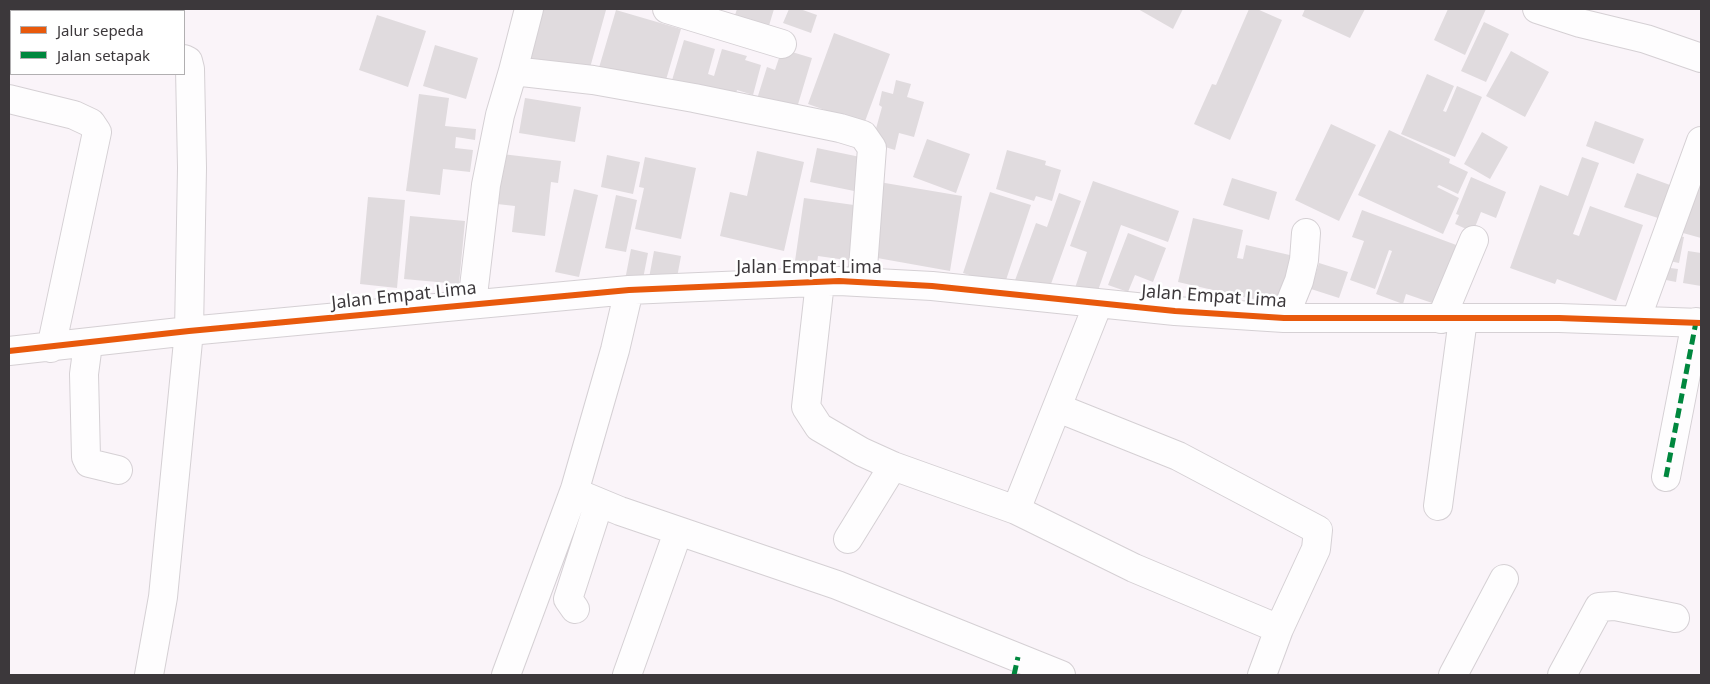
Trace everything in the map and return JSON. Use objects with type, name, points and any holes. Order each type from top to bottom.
[{"type":"street","points":[[472,304],[486,185],[500,115],[529,9]]},
{"type":"street","points":[[666,9],[782,44]]},
{"type":"street","points":[[1537,9],[1580,23],[1646,39],[1701,58]]},
{"type":"street","points":[[148,675],[163,597],[189,331],[192,168],[190,68],[188,61],[185,60]]},
{"type":"street","points":[[513,71],[593,80],[694,98],[840,128],[863,135],[872,148],[862,281]]},
{"type":"street","points":[[9,99],[74,115],[91,123],[98,132],[51,348]]},
{"type":"street","points":[[1636,320],[1701,142]]},
{"type":"street","points":[[1284,318],[1299,281],[1304,260],[1306,233]]},
{"type":"street","points":[[1438,506],[1452,319],[1474,240]]},
{"type":"street","name":"Jalan Empat Lima","points":[[9,351],[88,344],[189,331],[629,290],[862,281],[1014,294],[1098,304],[1284,318],[1559,318],[1699,323]]},
{"type":"street","points":[[820,282],[806,407],[819,427],[862,452],[893,466],[1016,510],[1134,568],[1279,629]]},
{"type":"street","points":[[506,675],[574,489],[615,350],[629,290]]},
{"type":"street","points":[[1016,510],[1098,304]]},
{"type":"street","points":[[1666,477],[1699,323]]},
{"type":"street","points":[[88,344],[84,374],[86,457],[89,463],[118,470]]},
{"type":"street","points":[[1058,408],[1178,456],[1318,530],[1316,549],[1279,629],[1262,675]]},
{"type":"street","points":[[848,539],[893,466]]},
{"type":"street","points":[[574,489],[579,494],[599,503],[837,586],[1061,675]]},
{"type":"street","points":[[575,609],[568,599],[599,503]]},
{"type":"street","points":[[627,675],[678,532]]},
{"type":"street","points":[[1452,675],[1504,579]]},
{"type":"street","points":[[1562,675],[1599,607],[1615,606],[1675,618]]},
{"type":"building","points":[[542,9],[606,10],[588,75],[528,58]]},
{"type":"building","points":[[737,9],[774,9],[768,29],[734,18]]},
{"type":"building","points":[[789,9],[800,9],[817,15],[811,33],[783,23]]},
{"type":"building","points":[[1138,9],[1183,9],[1173,29]]},
{"type":"building","points":[[1249,9],[1257,9],[1282,20],[1230,140],[1194,124],[1212,84],[1216,85]]},
{"type":"building","points":[[1305,9],[1365,9],[1350,38],[1302,16]]},
{"type":"building","points":[[1448,9],[1486,9],[1465,55],[1434,40]]},
{"type":"building","points":[[616,10],[681,29],[663,90],[598,71]]},
{"type":"building","points":[[377,15],[426,31],[408,87],[359,70]]},
{"type":"building","points":[[1484,22],[1509,34],[1486,82],[1461,71]]},
{"type":"building","points":[[834,33],[890,54],[864,124],[808,104]]},
{"type":"building","points":[[684,40],[715,49],[708,74],[714,76],[722,49],[747,56],[745,60],[761,65],[753,95],[737,90],[732,105],[670,87]]},
{"type":"building","points":[[435,45],[478,58],[466,99],[423,86]]},
{"type":"building","points":[[782,49],[812,58],[796,111],[757,99],[767,67],[775,70]]},
{"type":"building","points":[[1511,51],[1549,72],[1525,117],[1486,96]]},
{"type":"building","points":[[1427,74],[1454,86],[1443,111],[1446,112],[1457,86],[1482,97],[1455,157],[1401,134]]},
{"type":"building","points":[[896,80],[911,84],[907,97],[924,102],[914,137],[899,133],[895,150],[872,143],[882,107],[879,105],[882,91],[893,94]]},
{"type":"building","points":[[419,94],[449,98],[445,126],[476,129],[475,140],[456,137],[455,148],[473,150],[470,172],[443,169],[440,195],[406,191]]},
{"type":"building","points":[[525,98],[581,107],[575,142],[519,133]]},
{"type":"building","points":[[1595,121],[1644,139],[1634,164],[1586,146]]},
{"type":"building","points":[[1331,124],[1376,145],[1339,221],[1295,200]]},
{"type":"building","points":[[1389,130],[1450,159],[1449,163],[1468,172],[1458,194],[1439,185],[1437,187],[1459,198],[1443,234],[1358,195]]},
{"type":"building","points":[[1482,132],[1508,147],[1490,179],[1464,164]]},
{"type":"building","points":[[927,139],[970,154],[956,193],[913,177]]},
{"type":"building","points":[[817,148],[865,158],[859,192],[810,182]]},
{"type":"building","points":[[1007,150],[1046,161],[1045,165],[1061,170],[1052,201],[1036,196],[1034,201],[996,189]]},
{"type":"building","points":[[757,151],[804,162],[784,251],[720,236],[730,192],[747,196]]},
{"type":"building","points":[[502,154],[561,161],[558,183],[551,182],[545,236],[512,232],[515,206],[497,204]]},
{"type":"building","points":[[607,155],[640,162],[633,194],[601,187]]},
{"type":"building","points":[[645,157],[696,168],[681,239],[635,229],[644,188],[639,187]]},
{"type":"building","points":[[1582,157],[1599,163],[1573,234],[1579,236],[1590,206],[1643,225],[1616,301],[1557,279],[1555,284],[1510,268],[1540,185],[1568,196]]},
{"type":"building","points":[[1637,173],[1670,185],[1658,218],[1624,207]]},
{"type":"building","points":[[1471,177],[1506,192],[1496,218],[1481,212],[1473,232],[1455,224],[1459,215],[1456,214]]},
{"type":"building","points":[[1232,178],[1277,192],[1269,220],[1223,205]]},
{"type":"building","points":[[1093,181],[1179,211],[1168,242],[1121,225],[1095,299],[1074,291],[1087,252],[1070,246]]},
{"type":"building","points":[[879,182],[962,196],[950,271],[866,256]]},
{"type":"building","points":[[1696,184],[1701,186],[1701,238],[1683,233]]},
{"type":"building","points":[[574,189],[598,195],[579,277],[555,272]]},
{"type":"building","points":[[990,192],[1031,205],[1004,286],[963,273]]},
{"type":"building","points":[[1059,193],[1081,201],[1047,295],[1014,283],[1036,223],[1047,227]]},
{"type":"building","points":[[616,195],[637,200],[626,252],[605,248]]},
{"type":"building","points":[[368,197],[405,200],[397,288],[360,284]]},
{"type":"building","points":[[804,198],[861,206],[853,261],[818,256],[815,278],[793,275]]},
{"type":"building","points":[[1362,210],[1459,246],[1438,305],[1406,294],[1403,304],[1376,294],[1392,251],[1389,250],[1375,289],[1350,280],[1364,241],[1352,237]]},
{"type":"building","points":[[410,216],[465,221],[459,284],[404,279]]},
{"type":"building","points":[[1193,218],[1243,230],[1237,258],[1243,259],[1246,245],[1294,256],[1283,306],[1178,282]]},
{"type":"building","points":[[1128,233],[1166,248],[1153,282],[1135,275],[1128,292],[1108,285]]},
{"type":"building","points":[[1670,234],[1684,237],[1679,263],[1664,260]]},
{"type":"building","points":[[631,249],[648,253],[642,284],[625,280]]},
{"type":"building","points":[[654,251],[681,256],[676,283],[649,278]]},
{"type":"building","points":[[1688,251],[1701,253],[1701,286],[1683,283]]},
{"type":"building","points":[[1319,263],[1348,272],[1339,298],[1311,289]]},
{"type":"building","points":[[1663,267],[1678,269],[1676,282],[1661,279]]},
{"type":"marked path","points":[[1666,477],[1696,322]]},
{"type":"marked path","points":[[1014,675],[1018,657]]},
{"type":"cycle path","points":[[9,351],[189,331],[629,290],[839,281],[932,286],[1175,311],[1284,318],[1559,318],[1701,323]]}]
